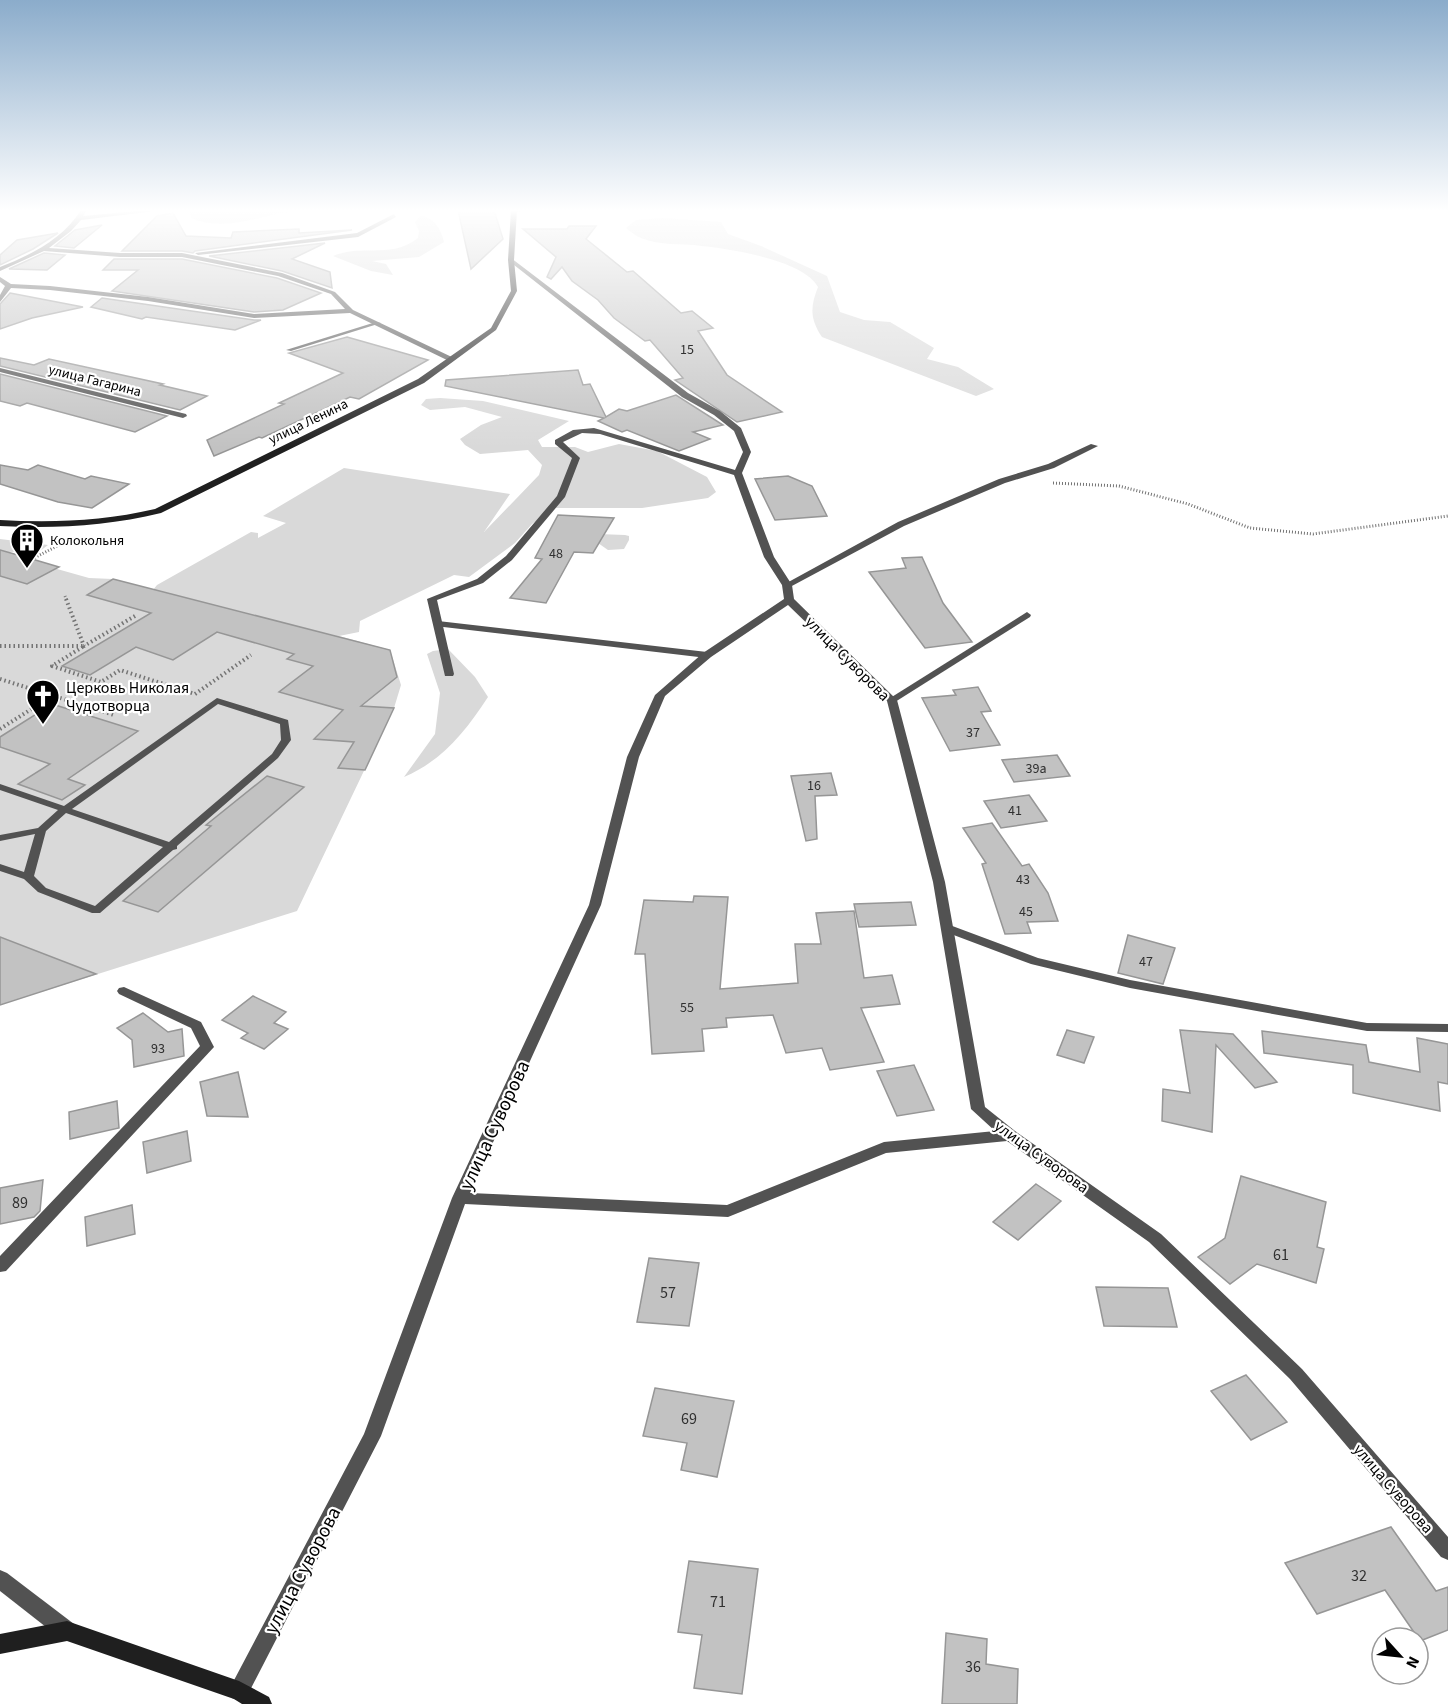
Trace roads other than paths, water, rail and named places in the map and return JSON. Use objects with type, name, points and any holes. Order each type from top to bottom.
[{"type":"main road","name":"улица Ленина","points":[[0,523],[81,525],[116,522],[158,511],[421,381],[494,329],[514,290]]},
{"type":"main road","points":[[0,1644],[67,1631],[239,1691],[261,1704]]},
{"type":"street","points":[[64,290],[148,299],[254,316],[351,311]]},
{"type":"street","points":[[323,290],[333,293],[351,311],[452,359]]},
{"type":"street","points":[[550,290],[685,395],[717,412],[738,430],[747,452],[738,473],[769,557],[787,585],[789,600]]},
{"type":"street","name":"улица Гагарина","points":[[0,370],[183,416]]},
{"type":"street","points":[[450,674],[432,599],[480,581],[508,558],[561,496],[576,458],[558,442],[572,432],[587,428],[738,473]]},
{"type":"street","name":"улица Суворова","points":[[239,1691],[372,1436],[460,1198],[595,905],[633,757],[660,695],[707,655],[789,600],[892,700],[939,882],[978,1109],[1010,1135],[1155,1238],[1296,1374],[1448,1551]]},
{"type":"street","points":[[0,1266],[207,1047],[195,1025],[124,991]]},
{"type":"street","points":[[460,1198],[728,1211],[884,1148],[1010,1135]]},
{"type":"street","points":[[0,1579],[67,1631]]},
{"type":"lane","points":[[289,350],[378,322]]},
{"type":"lane","points":[[787,585],[901,524],[1002,481],[1051,466],[1094,446]]},
{"type":"lane","points":[[892,700],[1027,615]]},
{"type":"lane","points":[[438,624],[707,655]]},
{"type":"lane","points":[[0,838],[41,830],[64,810],[217,701],[285,722],[286,740],[275,756],[173,847],[96,911],[42,890],[28,877],[0,867]]},
{"type":"lane","points":[[0,788],[173,847]]},
{"type":"lane","points":[[28,877],[41,830]]},
{"type":"lane","points":[[947,928],[1035,961],[1130,984],[1367,1027],[1448,1028]]},
{"type":"place","name":"Колокольня","points":[[27,569]]},
{"type":"place","name":"Церковь Николая Чудотворца","points":[[43,725]]}]
